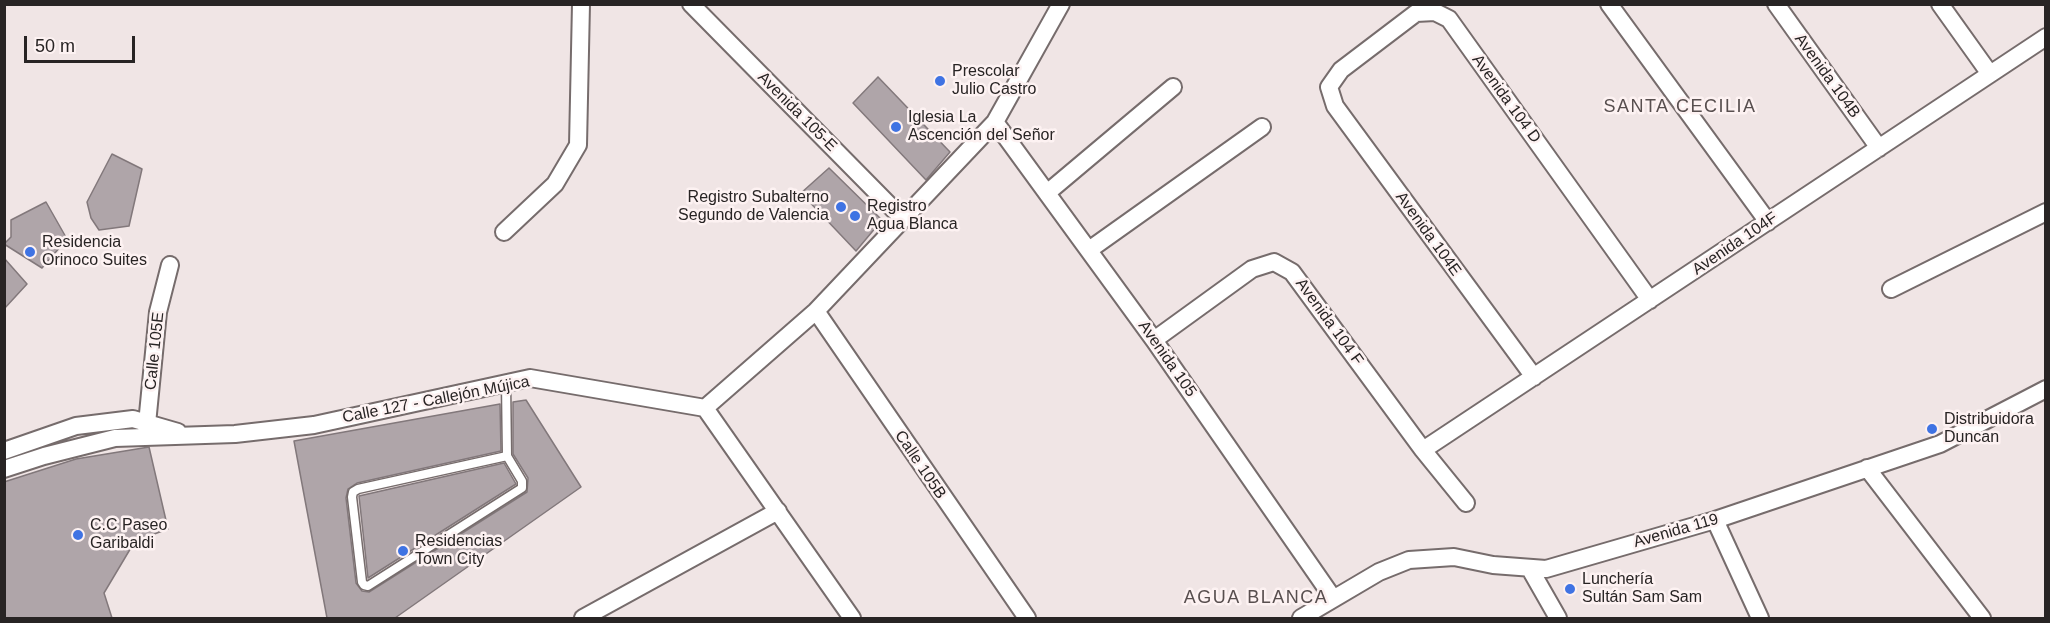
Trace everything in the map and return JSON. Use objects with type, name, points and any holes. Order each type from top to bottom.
[{"type":"street","points":[[504,232],[555,184],[578,145],[581,4]]},
{"type":"street","name":"Avenida 105-E","points":[[691,4],[903,219]]},
{"type":"street","points":[[852,618],[705,408],[816,311],[995,122],[1061,4]]},
{"type":"street","points":[[1609,4],[1768,222]]},
{"type":"street","name":"Avenida 104B","points":[[1776,4],[1879,148]]},
{"type":"street","points":[[1940,4],[1990,74]]},
{"type":"street","name":"Avenida 104 D","points":[[1329,87],[1341,70],[1416,13],[1435,12],[1449,19],[1650,300]]},
{"type":"street","name":"Avenida 104F","points":[[1423,450],[2046,37]]},
{"type":"street","points":[[1047,193],[1173,87]]},
{"type":"street","name":"Avenida 104E","points":[[1329,87],[1335,106],[1534,377]]},
{"type":"street","name":"Avenida 105","points":[[995,122],[1154,340],[1334,598]]},
{"type":"street","points":[[1089,250],[1262,127]]},
{"type":"street","points":[[1891,289],[2046,212]]},
{"type":"street","name":"Avenida 104 F","points":[[1154,340],[1252,269],[1274,262],[1292,272],[1423,450],[1466,503]]},
{"type":"street","name":"Calle 105E","points":[[146,430],[158,312],[170,265]]},
{"type":"street","name":"Calle 105B","points":[[816,311],[1027,618]]},
{"type":"street","name":"Calle 127 - Callejón Mújica","points":[[146,430],[192,435],[235,434],[314,425],[530,378],[705,408]]},
{"type":"street","name":"Avenida 119","points":[[1301,618],[1379,572],[1409,560],[1454,557],[1493,565],[1546,568],[1715,520],[1940,444],[2046,389]]},
{"type":"street","points":[[4,451],[76,426],[133,418],[146,430]]},
{"type":"street","points":[[4,469],[44,456],[146,430]]},
{"type":"street","points":[[1867,468],[1982,618]]},
{"type":"street","points":[[583,618],[778,511]]},
{"type":"street","points":[[1715,520],[1761,618]]},
{"type":"street","points":[[1530,568],[1558,618]]},
{"type":"lane","points":[[506,383],[507,456],[522,481],[522,488],[368,585],[364,585],[353,508],[353,492],[507,456]]},
{"type":"building","points":[[878,77],[950,152],[926,180],[853,103]]},
{"type":"building","points":[[112,154],[142,169],[129,226],[99,230],[91,218],[87,202]]},
{"type":"building","name":"Registro Subalterno Segundo de Valencia","points":[[829,168],[882,220],[856,251],[801,193]]},
{"type":"building","name":"Residencia Orinoco Suites","points":[[46,202],[67,239],[42,268],[4,244],[11,237],[11,220]]},
{"type":"building","points":[[4,258],[27,284],[4,309]]},
{"type":"building","name":"Residencias Town City","points":[[526,400],[581,487],[395,618],[327,618],[294,441],[500,404],[501,451],[357,483],[348,489],[346,498],[356,583],[362,591],[369,592],[527,492],[528,478],[513,454],[513,402]]},
{"type":"building","name":"C.C Paseo Garibaldi","points":[[149,447],[168,529],[135,541],[104,593],[112,618],[4,618],[4,482],[76,459]]},
{"type":"building","points":[[504,463],[516,484],[368,578],[359,496]]},
{"type":"place","name":"Prescolar Julio Castro","points":[[940,81]]},
{"type":"place","name":"Iglesia La Ascención del Señor","points":[[896,127]]},
{"type":"place","name":"Registro Subalterno Segundo de Valencia","points":[[841,207]]},
{"type":"place","name":"Registro Agua Blanca","points":[[855,216]]},
{"type":"place","name":"Residencia Orinoco Suites","points":[[30,252]]},
{"type":"place","name":"Distribuidora Duncan","points":[[1932,429]]},
{"type":"place","name":"C.C Paseo Garibaldi","points":[[78,535]]},
{"type":"place","name":"Residencias Town City","points":[[403,551]]},
{"type":"place","name":"Lunchería Sultán Sam Sam","points":[[1570,589]]},
{"type":"district","name":"SANTA CECILIA","points":[[1680,107]]},
{"type":"district","name":"AGUA BLANCA","points":[[1256,598]]}]
